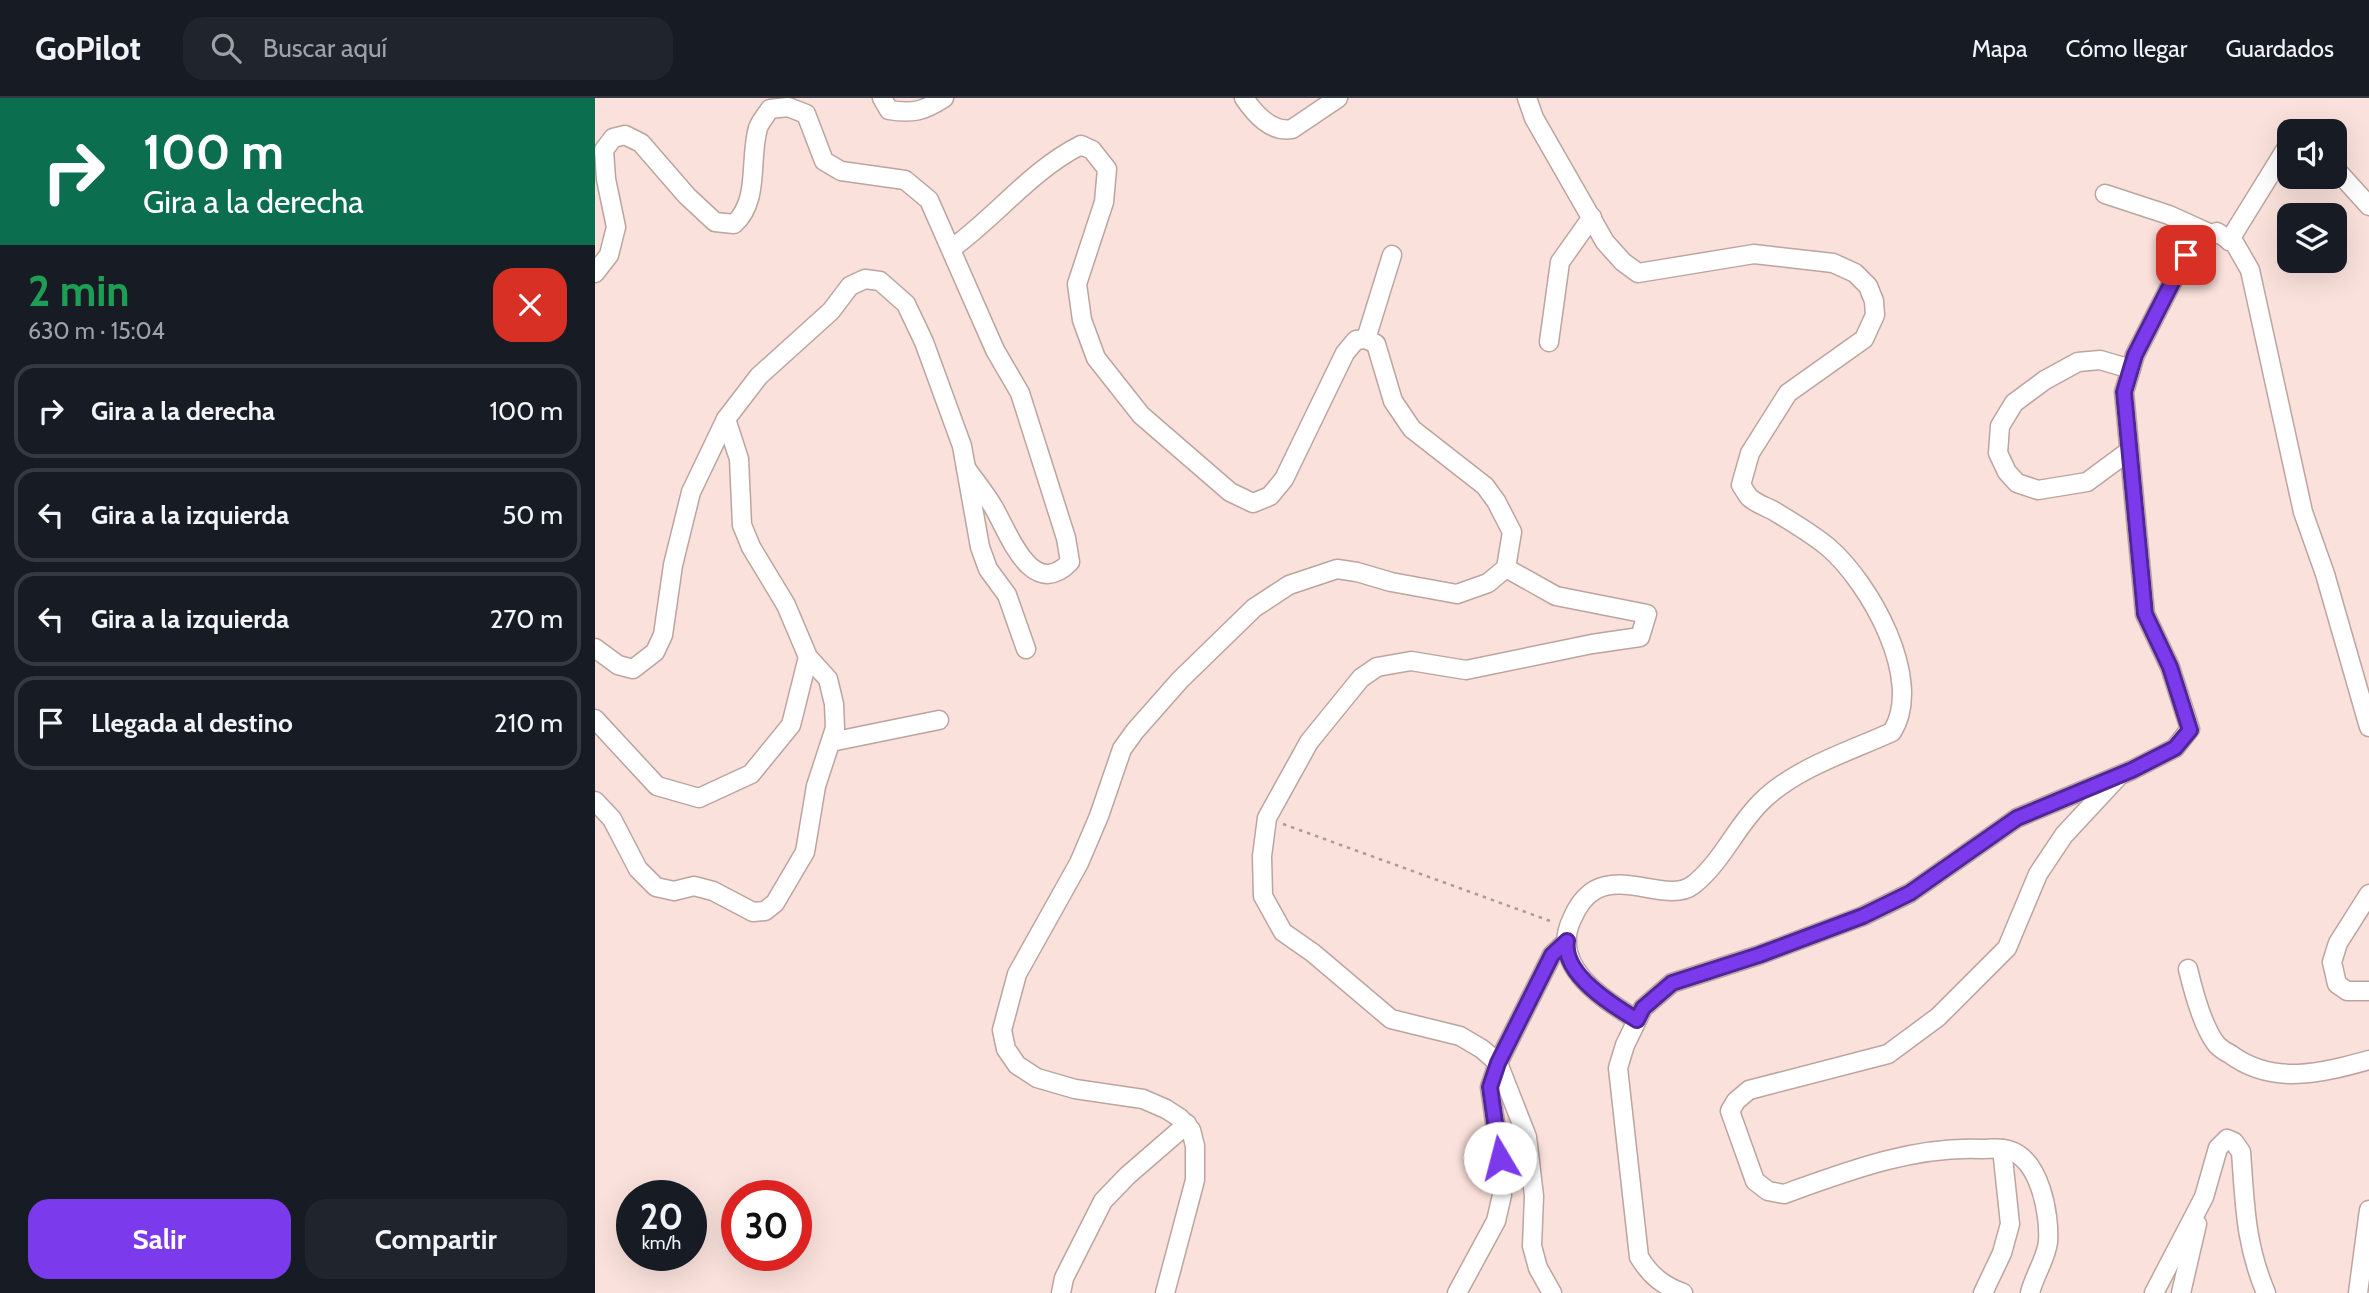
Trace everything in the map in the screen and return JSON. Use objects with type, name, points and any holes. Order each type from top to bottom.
[{"type":"street","points":[[881,98],[889,110],[907,113],[929,107],[944,98]]},
{"type":"street","points":[[1244,98],[1253,111],[1267,123],[1283,131],[1293,129],[1338,98]]},
{"type":"street","points":[[1527,98],[1534,118],[1605,242],[1623,262],[1639,272],[1754,254],[1833,263],[1855,273],[1868,286],[1874,301],[1875,315],[1864,339],[1788,393],[1750,453],[1741,485],[1750,498],[1803,529],[1829,548],[1869,595],[1901,669],[1900,720],[1892,732],[1786,781],[1759,804],[1714,867],[1690,887],[1675,891],[1617,883],[1595,890],[1579,903],[1566,947],[1578,975],[1605,1000],[1637,1020]]},
{"type":"street","points":[[595,273],[609,255],[616,227],[606,179],[604,150],[613,138],[625,135],[641,143],[687,196],[715,222],[734,224],[744,216],[749,200],[758,126],[770,109],[788,107],[806,114],[824,161],[841,171],[905,180],[929,200],[995,350],[1020,393],[1066,538],[1070,562],[1061,570],[1045,575],[1033,570],[1017,552],[993,507],[966,468]]},
{"type":"street","points":[[951,249],[978,230],[1006,201],[1067,152],[1081,145],[1092,150],[1107,169],[1104,202],[1077,284],[1082,320],[1096,358],[1141,415],[1230,492],[1253,503],[1270,496],[1284,479],[1345,353],[1356,340],[1366,339],[1376,344],[1393,401],[1412,429],[1485,486],[1512,532],[1506,568],[1488,583],[1457,594],[1337,569],[1289,585],[1254,608],[1180,680],[1122,749],[1099,816],[1079,863],[1017,974],[1002,1030],[1006,1049],[1017,1065],[1037,1078],[1075,1089],[1143,1099],[1166,1109],[1191,1130],[1195,1146],[1195,1180],[1165,1293]]},
{"type":"street","points":[[2229,241],[2277,155]]},
{"type":"street","points":[[2347,182],[2369,206]]},
{"type":"street","points":[[2105,194],[2169,215],[2211,234]]},
{"type":"street","points":[[1549,342],[1560,262],[1592,217]]},
{"type":"street","points":[[1683,1293],[1665,1286],[1650,1273],[1639,1257],[1618,1068],[1625,1045],[1643,1008],[1672,983],[1759,955],[1863,916],[1910,893],[2017,818],[2175,748],[2190,730],[2170,667],[2145,614],[2124,392],[2135,355],[2186,255],[2199,239],[2217,232],[2235,244],[2250,271],[2303,512],[2325,574],[2369,727]]},
{"type":"street","points":[[1366,339],[1392,255]]},
{"type":"street","points":[[595,648],[618,666],[633,669],[655,652],[663,635],[673,565],[691,492],[726,419],[759,376],[831,311],[850,286],[865,279],[880,281],[906,304],[924,342],[961,446],[980,547],[988,569],[1007,595],[1026,649]]},
{"type":"street","points":[[2129,451],[2087,482],[2038,490],[2017,483],[2007,472],[1998,453],[2000,426],[2014,403],[2045,380],[2078,362],[2100,360],[2131,369]]},
{"type":"street","points":[[595,801],[612,819],[638,869],[656,887],[674,891],[694,886],[713,891],[753,912],[765,911],[782,892],[805,852],[816,786],[835,728],[834,704],[828,679],[808,657],[786,606],[751,547],[742,524],[739,459],[726,419]]},
{"type":"street","points":[[1506,568],[1556,596],[1647,614],[1640,637],[1592,644],[1467,670],[1411,661],[1377,667],[1361,678],[1309,742],[1267,818],[1262,856],[1263,896],[1283,932],[1391,1018],[1460,1036],[1482,1049],[1498,1063],[1527,1136],[1534,1196],[1532,1246],[1538,1268],[1552,1293]]},
{"type":"street","points":[[595,719],[657,786],[699,798],[751,774],[791,725],[808,657]]},
{"type":"street","points":[[831,742],[939,720]]},
{"type":"street","points":[[2031,1293],[2048,1245],[2047,1209],[2039,1183],[2023,1160],[2009,1150],[1954,1148],[1887,1159],[1784,1194],[1767,1191],[1755,1181],[1730,1111],[1736,1101],[1749,1090],[1888,1054],[1938,1017],[2007,948],[2038,874],[2064,835],[2119,775]]},
{"type":"street","points":[[2369,894],[2338,943],[2332,962],[2337,984],[2347,990],[2369,991]]},
{"type":"street","points":[[1457,1293],[1496,1221],[1502,1195],[1490,1087],[1498,1063],[1552,955],[1568,933]]},
{"type":"street","points":[[2188,969],[2197,1004],[2217,1045],[2243,1064],[2280,1074],[2320,1073],[2369,1060]]},
{"type":"street","points":[[1061,1293],[1064,1278],[1103,1201],[1126,1176],[1187,1125]]},
{"type":"street","points":[[2181,1293],[2218,1148],[2227,1139],[2234,1142],[2241,1152],[2247,1237],[2266,1293]]},
{"type":"street","points":[[1983,1293],[2001,1253],[2010,1224],[2002,1149]]},
{"type":"street","points":[[2154,1293],[2204,1197]]},
{"type":"street","points":[[2358,1293],[2369,1210]]},
{"type":"path","points":[[1267,818],[1543,920],[1568,933]]},
{"type":"route","points":[[1500,1158],[1490,1087],[1498,1063],[1552,955],[1567,941],[1566,947],[1578,975],[1605,1000],[1637,1020],[1643,1008],[1672,983],[1759,955],[1863,916],[1910,893],[2017,818],[2132,770],[2175,748],[2190,730],[2170,667],[2145,614],[2124,392],[2135,355],[2186,255]]}]
